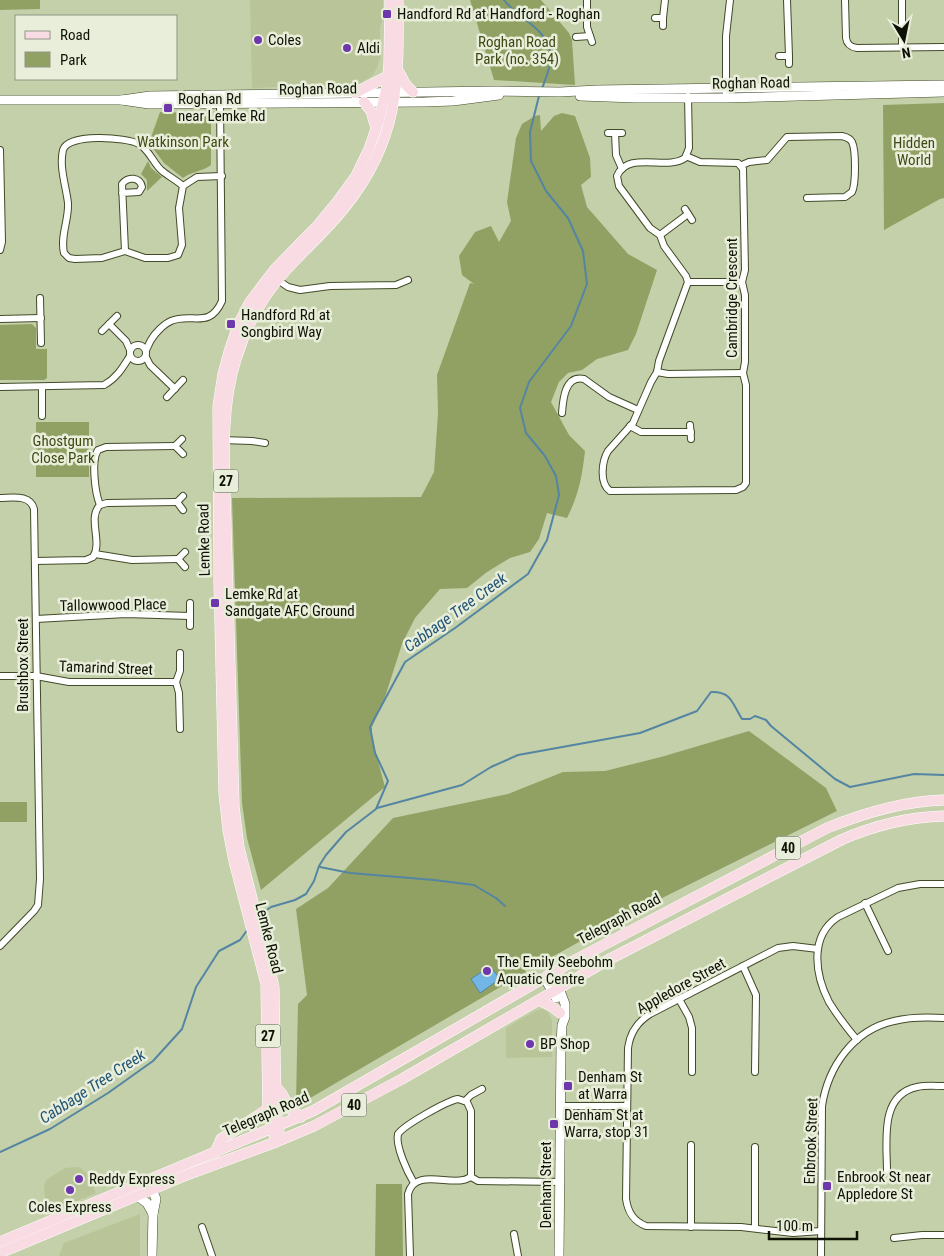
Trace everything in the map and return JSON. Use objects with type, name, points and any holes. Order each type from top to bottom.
[{"type":"main road","name":"27","points":[[390,0],[388,76],[390,97]]},
{"type":"main road","name":"27","points":[[390,97],[398,71],[398,0]]},
{"type":"main road","points":[[398,71],[413,92]]},
{"type":"main road","points":[[355,93],[388,76]]},
{"type":"main road","name":"Roghan Road","points":[[0,100],[122,100],[141,96],[364,102],[413,92],[496,90],[517,92],[688,94],[944,85]]},
{"type":"main road","name":"Roghan Road","points":[[220,99],[355,93],[453,101],[517,92]]},
{"type":"main road","name":"Roghan Road","points":[[726,93],[944,92]]},
{"type":"main road","name":"Lemke Road","points":[[279,1141],[268,1110],[267,1002],[264,960],[247,897],[234,807],[221,440],[229,390],[238,353],[248,326],[274,277],[344,193],[365,159],[390,97]]},
{"type":"main road","name":"Lemke Road","points":[[274,277],[344,209],[363,183],[383,144],[390,97]]},
{"type":"main road","points":[[364,102],[371,111],[376,129]]},
{"type":"main road","name":"Telegraph Road","points":[[0,1242],[301,1117],[344,1094],[547,975],[642,923],[826,828],[879,810],[926,801],[944,800]]},
{"type":"main road","name":"Telegraph Road","points":[[0,1253],[211,1165],[279,1141],[314,1126],[382,1090],[617,955],[841,840],[866,829],[895,821],[944,816]]},
{"type":"main road","name":"Lemke Road","points":[[264,960],[272,976],[275,1001],[275,1127]]},
{"type":"main road","name":"Denham Street","points":[[547,975],[565,1008],[565,1017],[562,1025]]},
{"type":"main road","name":"Denham Street","points":[[556,990],[562,1025],[559,1256]]},
{"type":"main road","points":[[539,1000],[560,1012]]},
{"type":"main road","points":[[276,1088],[282,1094],[289,1108],[301,1117]]},
{"type":"main road","points":[[215,1153],[221,1139],[268,1110]]},
{"type":"main road","points":[[128,1189],[136,1190],[145,1187],[152,1190],[156,1199],[153,1214],[152,1256]]},
{"type":"main road","points":[[137,1196],[146,1201],[153,1214]]},
{"type":"street","points":[[576,37],[591,39],[588,27],[587,0]]},
{"type":"street","points":[[663,26],[665,0]]},
{"type":"street","points":[[726,93],[726,36],[730,0]]},
{"type":"street","points":[[788,0],[789,64]]},
{"type":"street","points":[[845,0],[845,36],[849,45],[857,48],[944,47]]},
{"type":"street","points":[[902,0],[902,47]]},
{"type":"street","points":[[655,18],[663,18]]},
{"type":"street","points":[[779,56],[789,56]]},
{"type":"street","points":[[688,94],[689,148],[683,160],[678,162],[640,163],[622,169],[617,176],[617,184],[650,228],[660,235],[664,246],[686,276],[688,282],[742,282]]},
{"type":"street","points":[[0,387],[104,385],[112,380],[171,321],[203,319],[215,312],[222,297],[220,99]]},
{"type":"street","points":[[615,133],[616,155],[622,169]]},
{"type":"street","points":[[686,156],[700,162],[736,162],[742,166],[749,162],[767,160],[787,137],[842,136],[848,138],[853,144],[854,150],[854,185],[852,192],[845,197],[807,198]]},
{"type":"street","points":[[183,186],[162,171],[145,150],[134,142],[113,139],[81,139],[67,144],[63,155],[64,181],[68,203],[63,235],[64,253],[72,259],[108,257],[125,252],[134,256],[150,258],[171,258],[178,255],[182,246],[179,208],[183,186],[197,177],[222,176]]},
{"type":"street","points":[[0,150],[2,242],[0,250]]},
{"type":"street","name":"Cambridge Crescent","points":[[688,282],[659,361],[657,372],[630,426],[605,456],[603,465],[604,480],[608,490],[745,489],[747,475],[746,385],[743,373],[745,362],[745,295],[742,282],[745,270],[744,171],[742,166]]},
{"type":"street","points":[[122,194],[125,252]]},
{"type":"street","points":[[660,235],[688,214]]},
{"type":"street","points":[[274,277],[292,289],[300,290],[330,286],[396,285],[408,280]]},
{"type":"street","points":[[40,298],[41,343]]},
{"type":"street","points":[[102,331],[117,316]]},
{"type":"street","points":[[0,319],[41,318]]},
{"type":"street","points":[[109,324],[175,389]]},
{"type":"street","points":[[657,372],[668,374],[743,373]]},
{"type":"street","points":[[562,413],[567,387],[573,380],[578,378],[615,400],[638,410]]},
{"type":"street","points":[[167,397],[183,380]]},
{"type":"street","points":[[42,387],[42,416]]},
{"type":"street","points":[[630,426],[641,432],[691,432]]},
{"type":"street","points":[[100,505],[95,490],[95,456],[98,450],[106,447],[176,446],[182,439]]},
{"type":"street","points":[[221,440],[265,443]]},
{"type":"street","points":[[176,446],[183,454]]},
{"type":"street","points":[[35,561],[91,559],[95,554],[96,514],[100,505],[107,503],[177,502],[183,496]]},
{"type":"street","name":"Brushbox Street","points":[[0,498],[25,499],[31,502],[34,511],[40,879],[38,905],[0,946]]},
{"type":"street","points":[[177,502],[183,510]]},
{"type":"street","points":[[95,554],[124,560],[178,559],[185,552]]},
{"type":"street","points":[[178,559],[185,567]]},
{"type":"street","points":[[190,603],[190,626]]},
{"type":"street","name":"Tallowwood Place","points":[[36,619],[126,614],[190,616]]},
{"type":"street","points":[[180,653],[180,672],[176,682],[179,693],[180,729]]},
{"type":"street","name":"Tamarind Street","points":[[0,676],[36,676],[69,682],[176,682]]},
{"type":"street","points":[[857,1040],[836,1013],[825,993],[819,969],[818,949],[823,932],[832,921],[890,890],[905,886],[944,884]]},
{"type":"street","points":[[865,903],[888,951]]},
{"type":"street","name":"Appledore Street","points":[[818,949],[793,946],[783,947],[645,1018],[633,1032],[628,1048],[626,1198],[629,1210],[636,1220],[646,1226],[755,1228],[793,1233],[821,1231]]},
{"type":"street","points":[[743,966],[756,995],[756,1072]]},
{"type":"street","points":[[679,1000],[689,1017],[692,1028],[692,1072]]},
{"type":"street","name":"Enbrook Street","points":[[821,1256],[822,1116],[828,1080],[837,1063],[857,1040],[870,1030],[894,1021],[912,1018],[944,1018]]},
{"type":"street","points":[[465,1101],[483,1086]]},
{"type":"street","points":[[887,1170],[888,1116],[893,1102],[910,1088],[944,1086]]},
{"type":"street","points":[[414,1183],[407,1170],[397,1141],[400,1132],[452,1100],[458,1099],[465,1101],[471,1113],[471,1177]]},
{"type":"street","points":[[560,1106],[627,1106]]},
{"type":"street","points":[[690,1226],[692,1145]]},
{"type":"street","points":[[755,1147],[755,1228]]},
{"type":"street","points":[[471,1177],[478,1181],[560,1182]]},
{"type":"street","points":[[410,1256],[408,1194],[410,1188],[414,1183],[424,1180],[463,1181],[471,1177]]},
{"type":"street","points":[[202,1227],[212,1256]]},
{"type":"street","points":[[514,1234],[518,1256]]},
{"type":"street","points":[[894,1238],[944,1235]]},
{"type":"shaded area","points":[[250,0],[383,0],[383,18],[380,28],[381,55],[377,68],[372,76],[358,84],[252,88]]},
{"type":"shaded area","points":[[543,1009],[548,1012],[552,1020],[552,1057],[506,1058],[506,1028],[537,1010]]},
{"type":"shaded area","name":"Coles Express","points":[[65,1168],[81,1168],[88,1175],[96,1193],[46,1214],[44,1186],[46,1180]]},
{"type":"shaded area","points":[[140,1214],[140,1256],[59,1256],[64,1243]]},
{"type":"green space","points":[[0,0],[40,0],[40,9],[0,10]]},
{"type":"green space","name":"Roghan Road Park (no. 354)","points":[[470,0],[541,0],[569,33],[572,40],[575,85],[494,80]]},
{"type":"green space","name":"Hidden World","points":[[944,103],[944,198],[884,230],[883,105]]},
{"type":"green space","name":"Watkinson Park","points":[[160,112],[202,113],[211,120],[211,165],[183,178],[164,163],[149,143]]},
{"type":"green space","points":[[562,113],[575,116],[590,158],[591,177],[581,185],[587,207],[628,254],[657,270],[636,334],[628,350],[597,359],[582,370],[568,373],[559,382],[551,402],[569,435],[585,451],[581,477],[574,501],[567,518],[547,513],[539,539],[530,552],[510,558],[487,572],[467,588],[440,589],[415,618],[402,644],[385,697],[372,727],[372,739],[385,787],[261,890],[247,838],[242,803],[232,498],[421,497],[434,472],[438,413],[437,375],[470,283],[474,284],[462,275],[459,256],[475,232],[491,226],[499,242],[511,221],[507,202],[516,138],[522,124],[540,115],[541,131],[554,116]]},
{"type":"green space","points":[[148,161],[151,168],[162,177],[147,191],[147,180],[141,174]]},
{"type":"green space","points":[[32,324],[36,328],[36,349],[47,349],[47,378],[44,380],[0,380],[0,325]]},
{"type":"green space","name":"Ghostgum Close Park","points":[[36,422],[89,422],[89,477],[36,477]]},
{"type":"green space","points":[[749,731],[826,788],[837,811],[620,919],[552,957],[546,955],[524,969],[526,972],[300,1104],[296,1103],[298,1004],[307,995],[296,909],[328,888],[393,818],[508,794],[563,772],[605,771]]},
{"type":"green space","points":[[0,802],[27,802],[27,822],[0,822]]},
{"type":"green space","points":[[376,1184],[402,1184],[403,1256],[375,1256]]},
{"type":"water","points":[[490,966],[500,979],[480,993],[471,979]]},
{"type":"waterway","name":"Cabbage Tree Creek","points":[[504,0],[539,31],[549,46],[550,63],[542,89]]},
{"type":"waterway","name":"Cabbage Tree Creek","points":[[261,914],[271,907],[295,900],[306,894],[326,855],[346,832],[376,809],[388,781],[375,753],[370,727],[405,662],[528,574],[547,540],[559,495],[556,476],[545,456],[526,433],[520,408],[529,382],[571,326],[587,284],[583,251],[568,218],[546,191],[531,161],[530,132],[539,96]]},
{"type":"waterway","points":[[377,808],[462,785],[491,767],[518,755],[640,733],[697,711],[711,692],[718,692],[727,696],[742,719],[750,719],[755,716],[766,720],[835,779],[850,787],[914,774],[944,775]]},
{"type":"waterway","points":[[320,867],[350,873],[474,885],[496,898],[505,906]]},
{"type":"waterway","name":"Cabbage Tree Creek","points":[[0,1152],[50,1129],[108,1093],[153,1061],[182,1029],[196,987],[219,951],[240,940],[248,929]]},
{"type":"place","name":"Handford Rd at Handford - Roghan","points":[[387,14]]},
{"type":"place","name":"Coles","points":[[258,40]]},
{"type":"place","name":"Aldi","points":[[347,48]]},
{"type":"place","name":"Roghan Rd near Lemke Rd","points":[[168,108]]},
{"type":"place","name":"Handford Rd at Songbird Way","points":[[231,324]]},
{"type":"place","name":"Lemke Rd at Sandgate AFC Ground","points":[[215,603]]},
{"type":"place","name":"The Emily Seebohm Aquatic Centre","points":[[487,971]]},
{"type":"place","name":"BP Shop","points":[[530,1044]]},
{"type":"place","name":"Denham St at Warra","points":[[568,1086]]},
{"type":"place","name":"Denham St at Warra, stop 31","points":[[554,1124]]},
{"type":"place","name":"Reddy Express","points":[[79,1179]]},
{"type":"place","name":"Enbrook St near Appledore St","points":[[827,1186]]},
{"type":"place","name":"Coles Express","points":[[70,1190]]}]
